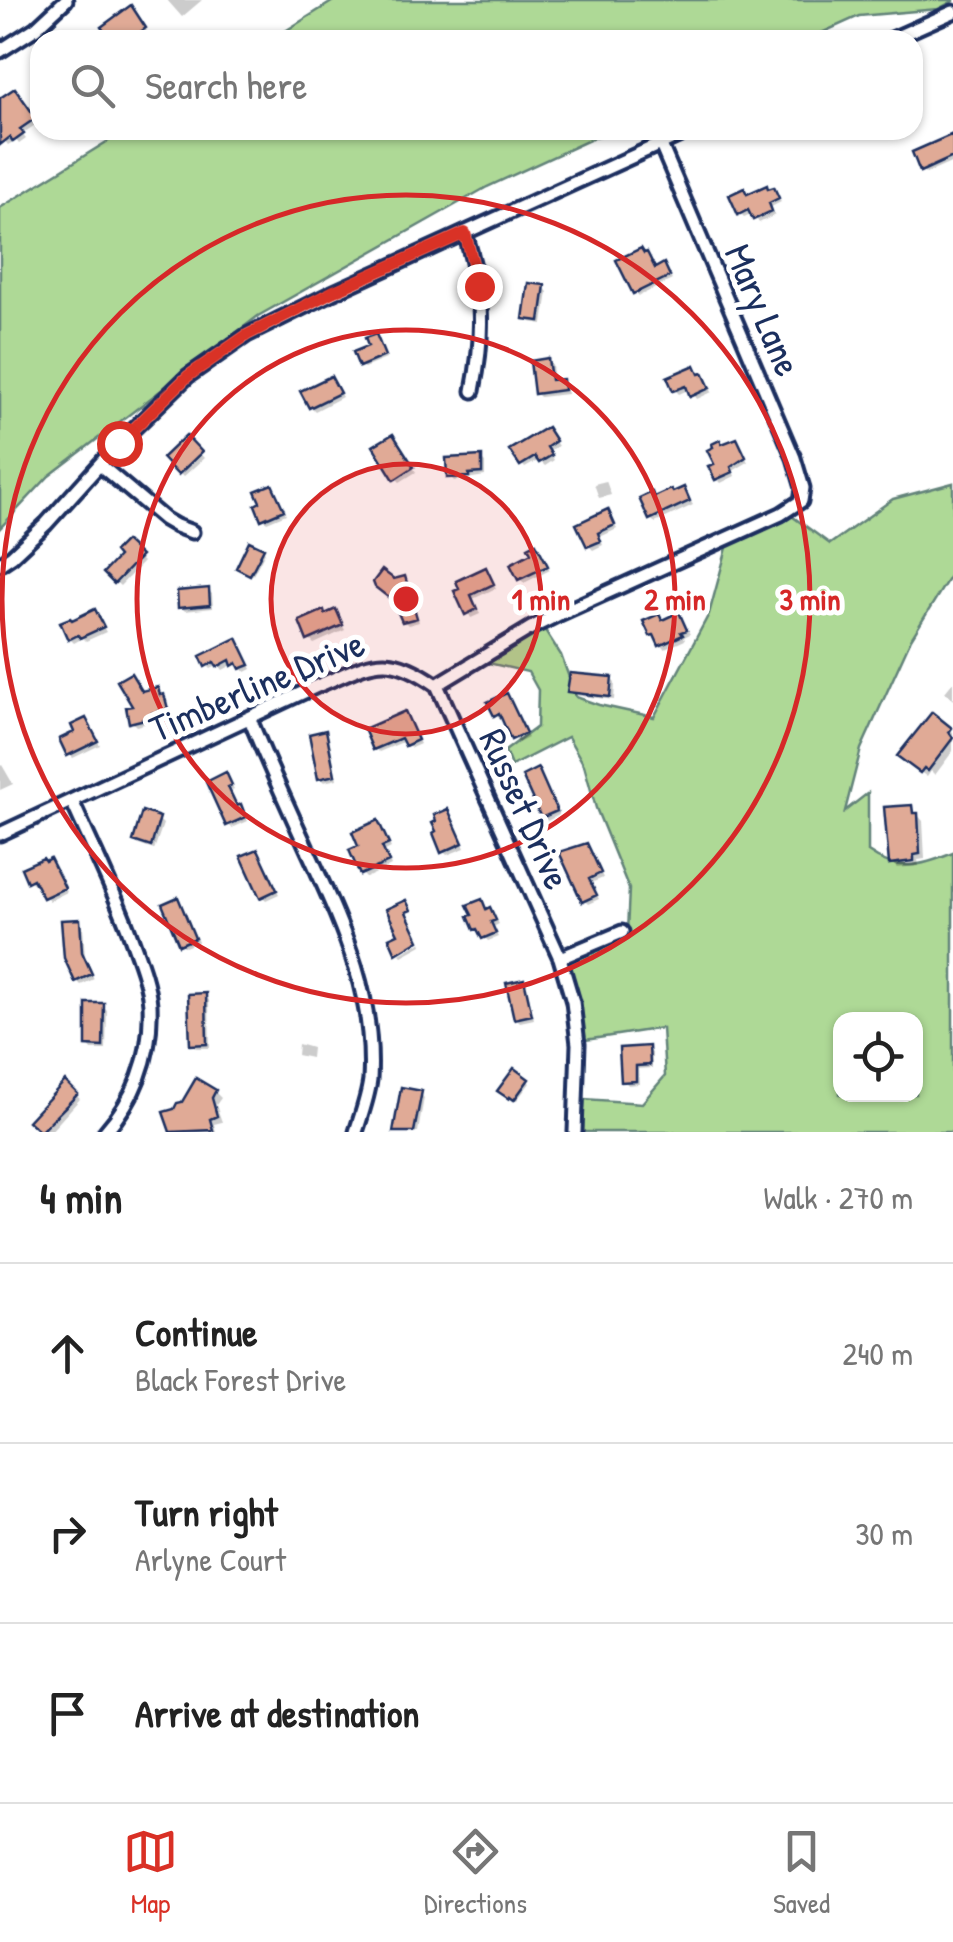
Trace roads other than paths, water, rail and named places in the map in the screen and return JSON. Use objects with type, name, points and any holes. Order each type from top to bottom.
[{"type":"street","points":[[33,30],[66,0]]},
{"type":"street","points":[[912,30],[953,12]]},
{"type":"street","points":[[0,51],[30,32]]},
{"type":"street","points":[[0,564],[46,524],[138,423],[188,376],[247,335],[332,292],[670,140]]},
{"type":"street","name":"Mary Lane","points":[[436,685],[531,628],[781,514],[801,500],[803,488],[794,458],[661,144]]},
{"type":"street","points":[[465,233],[482,309],[473,391]]},
{"type":"street","points":[[100,465],[164,519],[192,532]]},
{"type":"street","name":"Timberline Drive","points":[[0,834],[370,665],[389,662],[412,668],[436,685]]},
{"type":"street","name":"Russet Drive","points":[[436,685],[560,958],[573,1002],[578,1044],[575,1132]]},
{"type":"street","points":[[250,719],[340,922],[362,984],[368,1021],[370,1083],[356,1132]]},
{"type":"street","points":[[72,802],[122,914],[150,1000],[147,1050],[139,1080],[105,1132]]},
{"type":"street","points":[[560,958],[622,932]]}]
